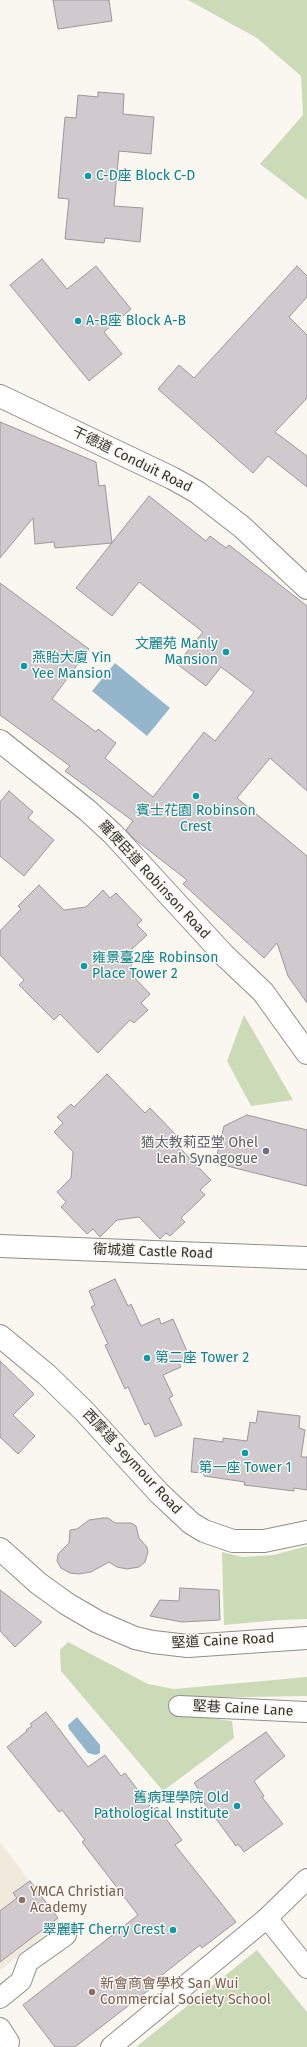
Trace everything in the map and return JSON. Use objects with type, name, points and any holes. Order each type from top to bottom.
[{"type":"street","name":"干德道 Conduit Road","points":[[0,396],[172,478],[197,492],[242,527],[307,588]]},
{"type":"street","name":"羅便臣道 Robinson Road","points":[[0,741],[87,810],[113,834],[224,955],[263,992],[307,1053]]},
{"type":"street","name":"衛城道 Castle Road","points":[[0,1246],[307,1258]]},
{"type":"street","name":"西摩道 Seymour Road","points":[[0,1336],[47,1374],[84,1411],[159,1493],[191,1523],[211,1534],[233,1541],[264,1541],[307,1532]]},
{"type":"street","name":"堅道 Caine Road","points":[[0,1549],[38,1583],[67,1604],[98,1622],[135,1638],[152,1642],[188,1646],[307,1638]]},
{"type":"street","name":"堅巷 Caine Lane","points":[[179,1706],[307,1712]]},
{"type":"street","points":[[111,2047],[267,1918],[307,1879]]},
{"type":"street","points":[[267,1918],[307,1968]]},
{"type":"street","points":[[0,1998],[21,1981],[28,1962],[66,1934]]},
{"type":"shaded area","name":"YMCA Christian Academy","points":[[0,1842],[62,1924],[0,1970]]},
{"type":"green space","points":[[188,0],[307,0],[307,200],[260,164],[303,115],[301,76],[257,38]]},
{"type":"green space","points":[[244,1015],[293,1100],[251,1106],[227,1061]]},
{"type":"green space","points":[[307,1546],[307,1619],[224,1625],[222,1552],[242,1557],[274,1555]]},
{"type":"green space","points":[[68,1642],[148,1684],[174,1689],[307,1677],[307,1696],[176,1698],[174,1713],[232,1721],[234,1738],[163,1791],[61,1671],[60,1650]]},
{"type":"green space","points":[[257,1950],[307,2012],[307,2047],[136,2047]]},
{"type":"water","points":[[115,663],[170,708],[147,736],[92,691]]},
{"type":"water","points":[[77,1717],[100,1745],[100,1753],[96,1755],[88,1753],[69,1729],[68,1725]]},
{"type":"building","points":[[53,0],[109,0],[112,21],[58,29]]},
{"type":"building","name":"C-D座 Block C-D","points":[[98,92],[124,94],[123,114],[154,117],[151,154],[119,151],[114,206],[143,208],[140,242],[105,238],[104,243],[65,239],[69,199],[58,198],[65,117],[76,118],[78,95],[98,97]]},
{"type":"building","name":"A-B座 Block A-B","points":[[42,259],[67,289],[96,266],[131,309],[104,332],[122,354],[89,381],[10,285]]},
{"type":"building","points":[[297,266],[307,276],[307,297],[289,317],[307,335],[307,398],[275,432],[307,456],[307,487],[268,456],[253,473],[158,389],[179,365],[194,378]]},
{"type":"building","points":[[0,422],[96,462],[99,486],[105,485],[112,543],[55,548],[54,542],[35,544],[33,518],[0,558]]},
{"type":"building","points":[[149,496],[206,541],[210,536],[226,548],[229,545],[307,606],[307,791],[270,758],[237,798],[307,856],[307,1003],[288,976],[277,943],[264,958],[183,884],[187,880],[133,838],[126,830],[133,821],[65,771],[70,766],[0,715],[0,583],[89,649],[52,699],[96,732],[98,729],[116,743],[105,758],[153,797],[204,732],[215,741],[254,692],[221,667],[206,686],[177,664],[203,632],[139,582],[112,616],[76,588]]},
{"type":"building","points":[[9,791],[33,812],[28,818],[54,840],[24,876],[0,856],[0,802]]},
{"type":"building","name":"雍景臺2座 Robinson Place Tower 2","points":[[39,885],[64,910],[86,907],[103,890],[110,898],[116,893],[142,920],[137,925],[147,935],[132,949],[131,974],[150,994],[141,1003],[148,1010],[134,1023],[130,1020],[98,1053],[60,1014],[54,1020],[19,985],[24,980],[0,955],[0,931],[21,909],[18,906]]},
{"type":"building","points":[[107,1074],[145,1113],[150,1108],[178,1137],[173,1141],[211,1180],[200,1190],[205,1195],[181,1218],[185,1222],[170,1236],[166,1233],[160,1239],[139,1217],[117,1220],[100,1237],[93,1229],[87,1234],[61,1207],[66,1202],[57,1192],[71,1178],[73,1152],[54,1132],[63,1123],[57,1117],[71,1104],[74,1107]]},
{"type":"building","name":"猶太教莉亞堂 Ohel Leah Synagogue","points":[[247,1115],[307,1130],[307,1186],[215,1163],[224,1126]]},
{"type":"building","name":"第二座 Tower 2","points":[[115,1279],[128,1306],[131,1304],[141,1326],[159,1318],[161,1324],[173,1319],[189,1356],[178,1361],[181,1367],[163,1375],[173,1396],[169,1398],[182,1425],[155,1437],[149,1423],[145,1425],[128,1387],[125,1389],[105,1345],[108,1344],[91,1307],[95,1305],[89,1291]]},
{"type":"building","points":[[0,1361],[34,1394],[13,1415],[35,1436],[18,1454],[0,1437]]},
{"type":"building","name":"第一座 Tower 1","points":[[258,1411],[300,1416],[299,1428],[305,1430],[301,1457],[307,1457],[307,1490],[294,1488],[294,1491],[244,1485],[245,1482],[204,1476],[204,1473],[191,1472],[194,1438],[223,1442],[223,1438],[247,1441],[250,1422],[256,1423]]},
{"type":"building","points":[[108,1518],[115,1523],[131,1523],[136,1526],[139,1538],[147,1547],[148,1552],[145,1562],[139,1567],[127,1569],[117,1567],[109,1562],[91,1572],[79,1574],[70,1573],[61,1568],[57,1561],[58,1554],[69,1543],[70,1530],[77,1529],[89,1520]]},
{"type":"building","points":[[180,1588],[219,1590],[220,1620],[182,1622],[150,1616],[160,1600],[179,1601]]},
{"type":"building","points":[[0,1590],[42,1622],[15,1647],[0,1631]]},
{"type":"building","points":[[46,1712],[88,1767],[105,1755],[121,1776],[125,1773],[153,1810],[157,1807],[182,1840],[175,1845],[236,1922],[202,1948],[200,1945],[148,1986],[150,1989],[75,2047],[55,2047],[23,2005],[138,1915],[82,1842],[85,1840],[62,1810],[59,1812],[7,1747],[32,1726],[30,1724]]},
{"type":"building","name":"舊病理學院 Old Pathological Institute","points":[[266,1732],[285,1756],[254,1781],[264,1796],[262,1797],[283,1824],[244,1852],[238,1844],[236,1846],[196,1792],[199,1790],[194,1783]]},
{"type":"building","name":"YMCA Christian Academy","points":[[30,1881],[58,1918],[0,1962],[0,1911],[17,1898],[13,1893]]},
{"type":"place","name":"C-D座 Block C-D","points":[[88,176]]},
{"type":"place","name":"A-B座 Block A-B","points":[[78,321]]},
{"type":"place","name":"文麗苑 Manly Mansion","points":[[226,652]]},
{"type":"place","name":"燕貽大廈 Yin Yee Mansion","points":[[24,666]]},
{"type":"place","name":"賓士花園 Robinson Crest","points":[[196,796]]},
{"type":"place","name":"雍景臺2座 Robinson Place Tower 2","points":[[84,966]]},
{"type":"place","name":"猶太教莉亞堂 Ohel Leah Synagogue","points":[[266,1151]]},
{"type":"place","name":"第二座 Tower 2","points":[[147,1358]]},
{"type":"place","name":"第一座 Tower 1","points":[[245,1453]]},
{"type":"place","name":"舊病理學院 Old Pathological Institute","points":[[237,1806]]},
{"type":"place","name":"YMCA Christian Academy","points":[[22,1900]]},
{"type":"place","name":"翠麗軒 Cherry Crest","points":[[173,1930]]},
{"type":"place","name":"新會商會學校 San Wui Commercial Society School","points":[[92,1992]]}]
